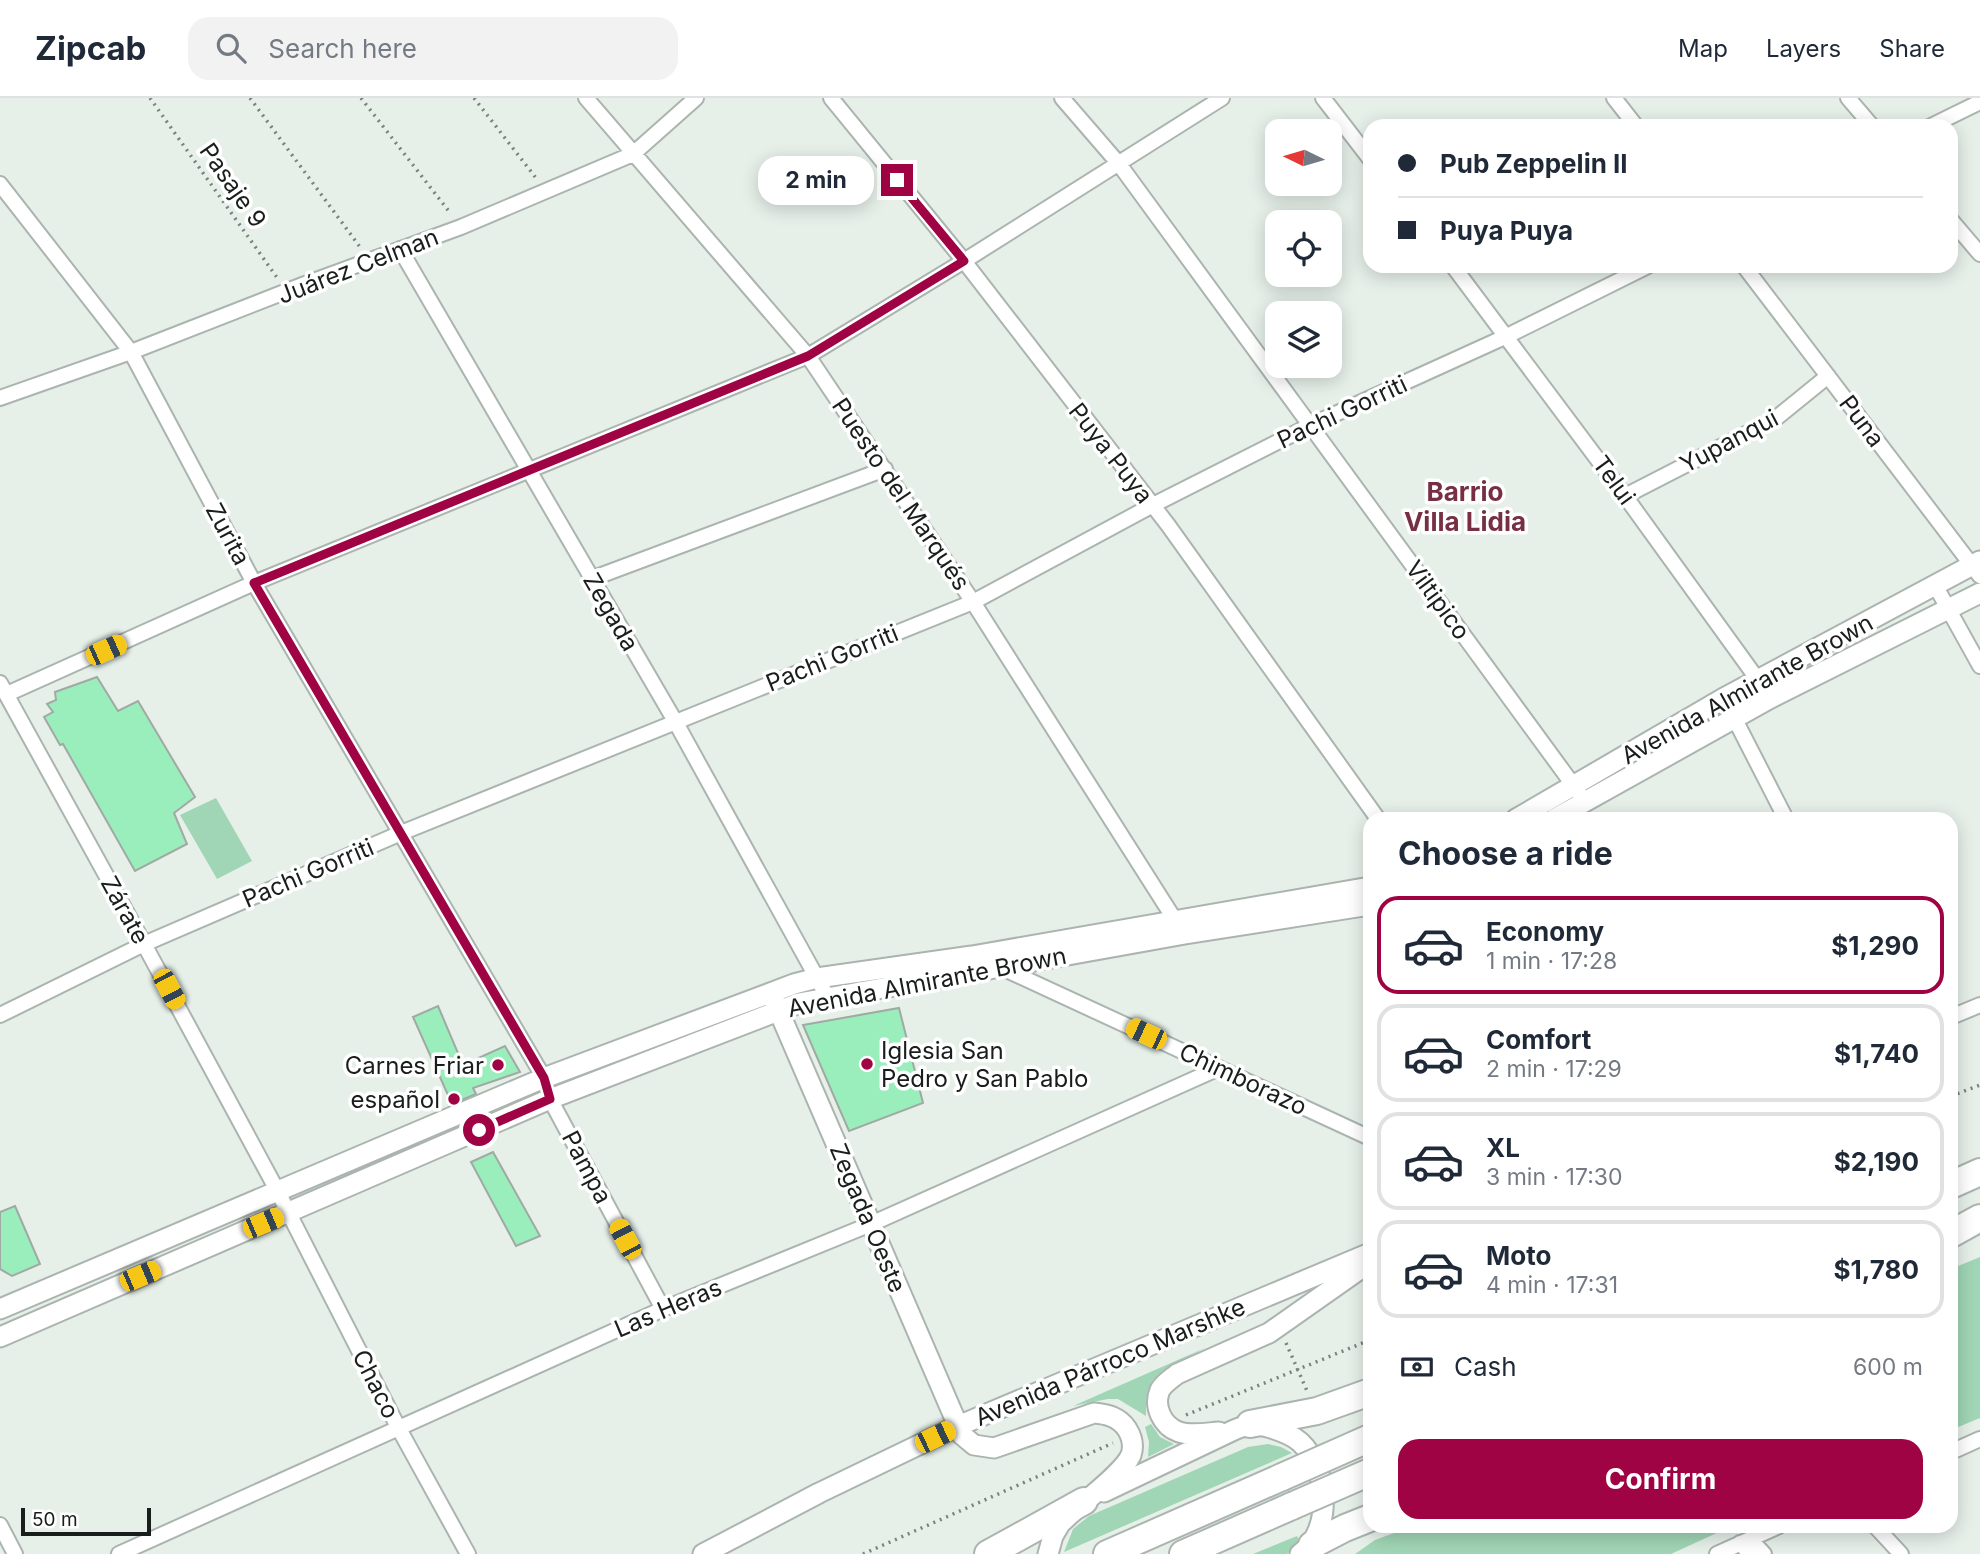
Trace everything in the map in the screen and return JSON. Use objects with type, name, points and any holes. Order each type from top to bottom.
[{"type":"highway","points":[[1958,1175],[1980,1170]]},
{"type":"highway","points":[[1958,1181],[1980,1170]]},
{"type":"highway","points":[[1958,1219],[1980,1210]]},
{"type":"highway","points":[[1958,1230],[1980,1218]]},
{"type":"highway","points":[[1242,1427],[1317,1411],[1363,1395]]},
{"type":"highway","points":[[1107,1554],[1363,1441]]},
{"type":"highway","points":[[1183,1554],[1363,1475]]},
{"type":"highway","points":[[988,1554],[1084,1501]]},
{"type":"highway","points":[[1305,1551],[1363,1521]]},
{"type":"main road","name":"Avenida Almirante Brown","points":[[1561,812],[1580,794],[1724,698],[1936,585],[1977,568]]},
{"type":"main road","name":"Avenida Almirante Brown","points":[[1534,812],[1580,794],[1735,718],[1980,593]]},
{"type":"main road","name":"Avenida Almirante Brown","points":[[2,1303],[278,1192],[544,1078],[775,1001],[799,1003],[1001,968],[1363,889]]},
{"type":"main road","name":"Avenida Almirante Brown","points":[[8,1333],[775,1001],[817,978],[1363,906]]},
{"type":"main road","name":"Zegada Oeste","points":[[775,1001],[958,1426]]},
{"type":"main road","name":"Avenida Párroco Marshke","points":[[703,1554],[819,1493],[958,1426],[1363,1256]]},
{"type":"main road","points":[[1305,1551],[1319,1531],[1324,1503],[1320,1480],[1309,1455],[1300,1443],[1285,1432],[1267,1426],[1189,1434],[1179,1432],[1170,1428],[1158,1410],[1161,1389],[1177,1374],[1281,1326],[1363,1267]]},
{"type":"main road","points":[[2,1303],[8,1333]]},
{"type":"main road","points":[[958,1426],[968,1442],[988,1449],[1016,1442],[1094,1413],[1118,1419],[1125,1425],[1131,1436],[1132,1449],[1125,1465],[1060,1524],[1048,1554]]},
{"type":"main road","points":[[1084,1501],[1242,1427]]},
{"type":"street","name":"Puesto del Marqués","points":[[586,98],[808,356],[974,602],[1180,928]]},
{"type":"street","name":"Juárez Celman","points":[[0,398],[131,352],[460,227],[633,154],[696,98]]},
{"type":"street","name":"Puya Puya","points":[[831,98],[964,261],[1168,525],[1373,812]]},
{"type":"street","name":"Viltipico","points":[[1062,98],[1119,164],[1580,794]]},
{"type":"street","points":[[3,688],[808,356],[1222,98]]},
{"type":"street","points":[[1323,98],[1363,150]]},
{"type":"street","points":[[1614,98],[1630,119]]},
{"type":"street","points":[[1849,98],[1866,119]]},
{"type":"street","points":[[1945,119],[1980,102]]},
{"type":"street","name":"Zurita","points":[[0,184],[131,352],[254,583],[544,1078]]},
{"type":"street","points":[[1958,227],[1980,254]]},
{"type":"street","name":"Zegada","points":[[400,249],[675,721],[828,998]]},
{"type":"street","name":"Telui","points":[[1458,273],[1625,496],[1769,699]]},
{"type":"street","name":"Pachi Gorriti","points":[[0,1015],[144,944],[401,833],[974,602],[1152,506],[1311,425],[1507,336],[1634,273]]},
{"type":"street","name":"Puna","points":[[1749,273],[1977,568]]},
{"type":"street","name":"Yupanqui","points":[[1625,496],[1775,419],[1828,376]]},
{"type":"street","points":[[591,579],[885,469]]},
{"type":"street","points":[[1936,585],[1980,666]]},
{"type":"street","name":"Zárate","points":[[3,688],[288,1212]]},
{"type":"street","points":[[1724,698],[1782,812]]},
{"type":"street","name":"Chimborazo","points":[[972,956],[1363,1135]]},
{"type":"street","points":[[1958,1014],[1980,1005]]},
{"type":"street","name":"Las Heras","points":[[119,1554],[663,1309],[871,1224],[1219,1068]]},
{"type":"street","name":"Pampa","points":[[544,1078],[550,1099],[663,1309]]},
{"type":"street","name":"Chaco","points":[[288,1212],[398,1427],[468,1554]]},
{"type":"street","points":[[1958,1449],[1980,1439]]},
{"type":"street","points":[[0,1525],[15,1554]]},
{"type":"street","points":[[1717,1554],[1747,1545],[1767,1533]]},
{"type":"street","points":[[1882,1533],[1901,1554]]},
{"type":"street","points":[[1747,1545],[1764,1554]]},
{"type":"path","name":"Pasaje 9","points":[[150,98],[287,292]]},
{"type":"path","points":[[250,98],[370,260]]},
{"type":"path","points":[[361,98],[460,227]]},
{"type":"path","points":[[474,98],[546,191]]},
{"type":"path","points":[[1958,1093],[1980,1084]]},
{"type":"path","points":[[1281,1326],[1297,1370],[1317,1411]]},
{"type":"path","points":[[1166,1423],[1363,1342]]},
{"type":"path","points":[[863,1554],[1073,1459],[1131,1436]]},
{"type":"green space","points":[[216,798],[252,861],[217,879],[180,815]]},
{"type":"green space","points":[[1980,1257],[1980,1418],[1958,1427],[1958,1266]]},
{"type":"green space","points":[[1205,1348],[1168,1367],[1155,1378],[1148,1391],[1146,1416],[1118,1399],[1073,1406]]},
{"type":"green space","points":[[1151,1424],[1160,1437],[1174,1444],[1148,1457],[1149,1442],[1145,1427]]},
{"type":"green space","points":[[1268,1444],[1292,1453],[1064,1552],[1073,1529],[1089,1516],[1248,1447]]},
{"type":"green space","points":[[1394,1533],[1717,1533],[1671,1554],[1355,1554],[1375,1540]]},
{"type":"green space","points":[[1297,1536],[1299,1540],[1296,1546],[1287,1554],[1253,1554]]},
{"type":"building","points":[[97,677],[118,711],[138,701],[195,797],[174,813],[187,844],[135,871],[63,744],[60,745],[44,717],[53,712],[47,704],[56,700],[55,692]]},
{"type":"building","points":[[438,1006],[463,1065],[505,1046],[520,1072],[473,1088],[476,1094],[452,1104],[413,1017]]},
{"type":"building","name":"Iglesia San Pedro y San Pablo","points":[[899,1008],[923,1103],[849,1131],[803,1025]]},
{"type":"building","points":[[493,1152],[540,1236],[516,1246],[471,1162]]},
{"type":"building","points":[[15,1206],[40,1264],[12,1276],[0,1269],[0,1212]]},
{"type":"place","name":"Iglesia San Pedro y San Pablo","points":[[867,1064]]},
{"type":"place","name":"Carnes Friar","points":[[498,1065]]},
{"type":"place","name":"español","points":[[454,1099]]},
{"type":"district","name":"Barrio Villa Lidia","points":[[1465,506]]},
{"type":"route","points":[[479,1130],[550,1099],[544,1078],[254,583],[808,356],[964,261],[897,180]]}]
